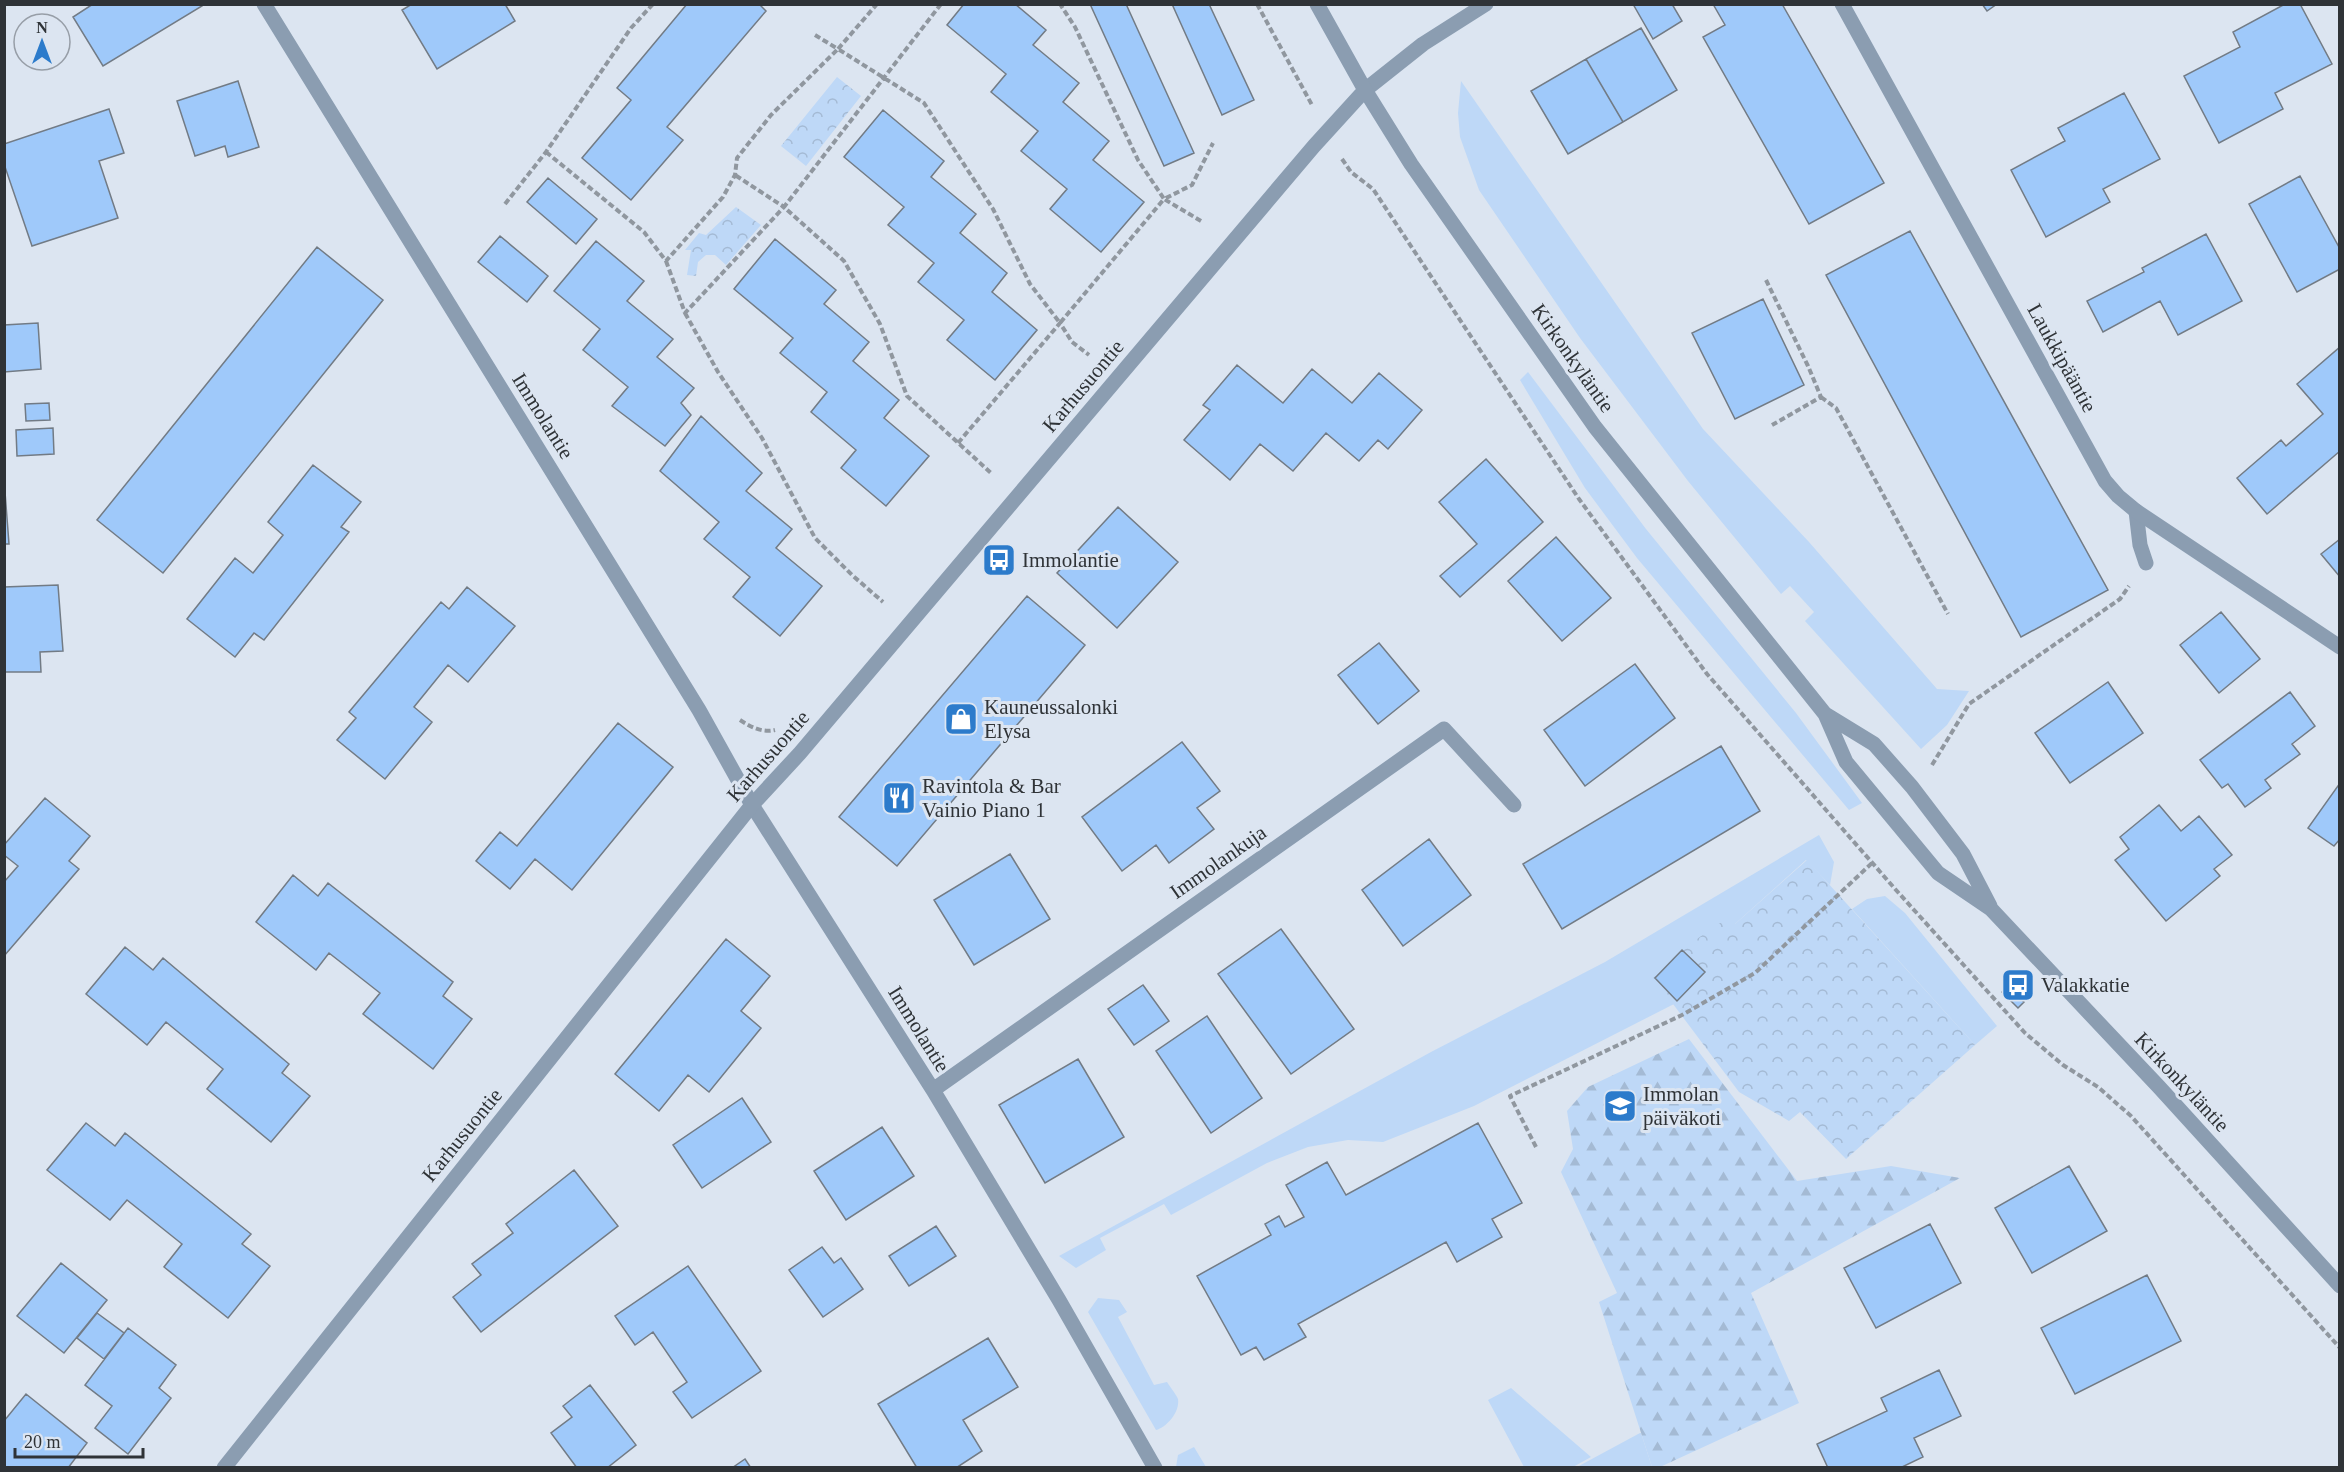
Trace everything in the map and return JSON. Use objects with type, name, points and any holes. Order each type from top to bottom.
[{"type":"street","name":"Immolantie","points":[[264,4],[699,710],[752,805],[933,1090],[1100,1367],[1155,1467]]},
{"type":"street","name":"Kirkonkyläntie","points":[[1317,4],[1365,90],[1411,164],[1596,427],[1825,714],[1846,762],[1938,873],[1991,909],[2159,1087],[2340,1286]]},
{"type":"street","points":[[1365,90],[1423,44],[1486,4]]},
{"type":"street","name":"Laukkipääntie","points":[[1842,4],[2105,480],[2118,496],[2136,511],[2340,647]]},
{"type":"street","name":"Karhusuontie","points":[[224,1467],[752,805],[800,753],[1314,146],[1365,90]]},
{"type":"street","points":[[2136,511],[2140,545],[2146,563]]},
{"type":"street","name":"Kirkonkyläntie","points":[[1825,714],[1874,744],[1912,787],[1963,854],[1991,909]]},
{"type":"street","name":"Immolankuja","points":[[933,1090],[1444,729],[1514,805]]},
{"type":"path","points":[[505,204],[546,152],[632,28],[653,4]]},
{"type":"path","points":[[666,261],[723,197],[735,175],[737,158],[771,115],[838,49],[877,4]]},
{"type":"path","points":[[685,313],[784,207],[941,4]]},
{"type":"path","points":[[1060,4],[1075,27],[1138,160],[1164,199],[1200,221]]},
{"type":"path","points":[[1257,4],[1306,90]]},
{"type":"path","points":[[815,34],[924,102],[993,209],[1030,284],[1072,342],[1089,354]]},
{"type":"path","points":[[958,443],[1164,199],[1192,185],[1213,143]]},
{"type":"path","points":[[546,152],[644,232],[666,261],[685,313],[718,372],[762,438],[815,538],[883,602]]},
{"type":"path","points":[[735,175],[784,207],[843,261],[880,324],[907,396],[991,473]]},
{"type":"path","points":[[1766,280],[1821,397],[1836,408],[1948,614]]},
{"type":"path","points":[[1772,425],[1821,397]]},
{"type":"path","points":[[1928,773],[1969,704],[2120,599],[2146,563]]},
{"type":"path","points":[[735,716],[749,726],[767,732],[775,730]]},
{"type":"path","points":[[1536,1147],[1510,1096],[1682,1015],[1755,973],[1872,863]]},
{"type":"green space","points":[[837,77],[861,96],[806,166],[781,146]]},
{"type":"green space","points":[[1461,81],[1703,429],[1809,542],[1937,689],[1969,691],[1947,725],[1921,749],[1805,621],[1814,612],[1790,586],[1781,594],[1688,481],[1580,338],[1479,190],[1460,137],[1458,113]]},
{"type":"green space","points":[[736,207],[761,225],[726,265],[715,255],[706,255],[698,262],[696,276],[687,275],[691,250],[685,250],[699,233],[706,235]]},
{"type":"green space","points":[[1528,372],[1646,529],[1796,713],[1862,803],[1849,810],[1637,558],[1585,488],[1520,380]]},
{"type":"green space","points":[[1819,835],[1834,862],[1830,885],[1806,860],[1735,924],[1650,972],[1674,1004],[1474,1106],[1383,1142],[1348,1140],[1308,1147],[1267,1163],[1171,1215],[1164,1204],[1100,1238],[1106,1250],[1076,1268],[1059,1256],[1431,1052],[1605,962]]},
{"type":"green space","points":[[1807,860],[1975,1045],[1846,1159],[1800,1112],[1789,1121],[1739,1092],[1649,972],[1720,923],[1735,924]]},
{"type":"green space","points":[[1885,896],[1905,913],[1997,1026],[1975,1045],[1852,909],[1867,899]]},
{"type":"green space","points":[[1689,1039],[1797,1181],[1891,1166],[1960,1178],[1751,1293],[1799,1403],[1660,1467],[1652,1467],[1599,1302],[1617,1293],[1561,1172],[1573,1149],[1567,1111],[1588,1087]]},
{"type":"green space","points":[[1098,1298],[1119,1300],[1127,1312],[1118,1317],[1154,1385],[1167,1382],[1178,1399],[1175,1414],[1156,1430],[1088,1312]]},
{"type":"green space","points":[[1511,1388],[1591,1457],[1573,1467],[1524,1467],[1488,1400]]},
{"type":"green space","points":[[1640,1433],[1652,1467],[1577,1467]]},
{"type":"green space","points":[[1194,1447],[1206,1467],[1176,1467],[1178,1455]]},
{"type":"building","points":[[93,4],[201,4],[202,6],[103,66],[73,17]]},
{"type":"building","points":[[412,4],[505,4],[515,21],[437,69],[402,10]]},
{"type":"building","points":[[687,4],[759,4],[766,11],[667,127],[683,140],[631,200],[582,158],[631,100],[617,88]]},
{"type":"building","points":[[964,4],[1015,4],[1046,30],[1033,45],[1079,83],[1063,102],[1109,141],[1093,160],[1144,202],[1101,252],[1050,209],[1067,189],[1021,151],[1038,131],[991,92],[1006,74],[947,25]]},
{"type":"building","points":[[1090,4],[1126,4],[1194,153],[1164,166]]},
{"type":"building","points":[[1172,4],[1209,4],[1254,100],[1222,115]]},
{"type":"building","points":[[1633,4],[1672,4],[1682,21],[1653,39]]},
{"type":"building","points":[[1713,4],[1782,4],[1884,183],[1809,224],[1703,37],[1725,25]]},
{"type":"building","points":[[1982,4],[1997,4],[1987,11]]},
{"type":"building","points":[[2285,4],[2300,4],[2332,64],[2275,93],[2283,109],[2219,143],[2184,76],[2240,47],[2233,32]]},
{"type":"building","points":[[1641,28],[1677,90],[1623,122],[1586,59]]},
{"type":"building","points":[[1586,59],[1623,122],[1568,154],[1531,91]]},
{"type":"building","points":[[238,81],[259,147],[228,157],[225,146],[195,156],[177,101]]},
{"type":"building","points":[[2124,93],[2160,159],[2103,189],[2110,202],[2046,237],[2011,170],[2065,141],[2058,128]]},
{"type":"building","points":[[109,109],[124,153],[99,161],[118,218],[32,246],[4,164],[4,144]]},
{"type":"building","points":[[883,110],[944,161],[931,177],[976,214],[960,233],[1007,273],[992,292],[1037,330],[995,380],[947,340],[964,320],[918,282],[934,263],[888,225],[904,207],[844,157]]},
{"type":"building","points":[[2300,176],[2340,249],[2340,269],[2297,292],[2249,204]]},
{"type":"building","points":[[548,178],[597,219],[576,244],[527,202]]},
{"type":"building","points":[[1910,231],[2108,590],[2021,637],[1826,275]]},
{"type":"building","points":[[2206,234],[2242,301],[2178,335],[2160,301],[2103,332],[2087,301],[2144,272],[2142,268]]},
{"type":"building","points":[[500,236],[548,276],[527,302],[478,262]]},
{"type":"building","points":[[775,239],[836,290],[824,304],[869,342],[853,361],[899,400],[884,418],[929,456],[886,506],[841,468],[856,450],[811,412],[827,392],[780,353],[793,338],[734,289]]},
{"type":"building","points":[[596,241],[644,281],[627,301],[673,339],[657,357],[694,388],[681,403],[691,415],[665,446],[612,406],[628,387],[583,350],[600,329],[554,291]]},
{"type":"building","points":[[317,247],[383,300],[163,573],[97,520]]},
{"type":"building","points":[[1763,299],[1804,385],[1735,419],[1692,333]]},
{"type":"building","points":[[38,323],[41,369],[4,372],[4,325]]},
{"type":"building","points":[[2340,347],[2340,451],[2267,514],[2237,478],[2281,440],[2286,446],[2323,414],[2297,384]]},
{"type":"building","points":[[1237,365],[1283,403],[1312,369],[1352,403],[1379,373],[1422,410],[1388,449],[1378,440],[1359,461],[1326,433],[1293,471],[1260,444],[1230,480],[1184,440],[1210,410],[1203,405]]},
{"type":"building","points":[[49,403],[50,420],[26,421],[25,404]]},
{"type":"building","points":[[701,416],[762,473],[746,491],[792,529],[776,548],[822,586],[780,636],[733,597],[750,577],[704,539],[719,522],[660,471]]},
{"type":"building","points":[[53,428],[54,454],[17,456],[16,430]]},
{"type":"building","points":[[1486,459],[1543,522],[1460,597],[1440,576],[1477,544],[1439,502]]},
{"type":"building","points":[[313,465],[361,502],[341,527],[349,532],[264,640],[254,633],[235,657],[187,619],[235,558],[253,573],[283,535],[268,522]]},
{"type":"building","points":[[4,479],[9,544],[4,544]]},
{"type":"building","points":[[1118,507],[1178,562],[1117,628],[1057,573]]},
{"type":"building","points":[[1556,537],[1611,598],[1562,641],[1508,581]]},
{"type":"building","points":[[2340,539],[2340,577],[2321,554]]},
{"type":"building","points":[[58,585],[63,651],[40,652],[41,672],[4,672],[4,587]]},
{"type":"building","points":[[467,587],[515,626],[468,682],[448,665],[414,707],[432,722],[385,779],[337,740],[356,718],[349,712],[441,602],[449,609]]},
{"type":"building","points":[[1027,596],[1085,645],[897,866],[839,817]]},
{"type":"building","points":[[2221,612],[2260,659],[2219,693],[2180,645]]},
{"type":"building","points":[[1379,643],[1419,691],[1378,724],[1338,675]]},
{"type":"building","points":[[1635,664],[1675,718],[1585,786],[1544,730]]},
{"type":"building","points":[[2108,682],[2143,733],[2070,783],[2035,733]]},
{"type":"building","points":[[2290,692],[2315,726],[2292,744],[2300,754],[2265,780],[2271,788],[2245,807],[2228,784],[2222,788],[2200,760]]},
{"type":"building","points":[[618,723],[673,767],[572,890],[535,859],[510,889],[476,861],[500,832],[517,846]]},
{"type":"building","points":[[1182,742],[1220,791],[1197,808],[1214,829],[1169,863],[1156,845],[1122,871],[1082,817]]},
{"type":"building","points":[[1721,746],[1760,811],[1562,929],[1523,864]]},
{"type":"building","points":[[2340,783],[2340,839],[2334,846],[2308,828]]},
{"type":"building","points":[[45,798],[90,836],[69,861],[79,869],[4,956],[4,882],[18,866],[4,855],[4,845]]},
{"type":"building","points":[[2159,805],[2181,831],[2199,816],[2232,855],[2214,869],[2220,876],[2166,921],[2115,860],[2129,849],[2120,837]]},
{"type":"building","points":[[1429,839],[1471,895],[1403,946],[1362,890]]},
{"type":"building","points":[[1010,854],[1050,919],[974,965],[934,900]]},
{"type":"building","points":[[293,875],[318,896],[328,883],[453,982],[443,996],[472,1019],[433,1069],[363,1014],[380,993],[329,953],[316,970],[256,922]]},
{"type":"building","points":[[1281,929],[1354,1029],[1291,1074],[1218,974]]},
{"type":"building","points":[[726,939],[770,976],[741,1011],[761,1028],[709,1092],[688,1075],[659,1111],[615,1074]]},
{"type":"building","points":[[125,947],[153,970],[163,958],[289,1064],[282,1073],[310,1096],[271,1142],[207,1089],[223,1069],[166,1022],[147,1045],[86,994]]},
{"type":"building","points":[[1682,950],[1705,972],[1677,1001],[1655,978]]},
{"type":"building","points":[[1143,985],[1169,1021],[1134,1045],[1108,1009]]},
{"type":"building","points":[[2008,987],[2024,1002],[2018,1008],[2002,992]]},
{"type":"building","points":[[1207,1016],[1262,1098],[1211,1133],[1156,1051]]},
{"type":"building","points":[[1078,1059],[1124,1137],[1045,1183],[999,1105]]},
{"type":"building","points":[[742,1098],[771,1142],[702,1188],[673,1145]]},
{"type":"building","points":[[86,1123],[115,1146],[125,1133],[251,1234],[242,1244],[270,1266],[228,1318],[164,1267],[182,1244],[127,1200],[110,1220],[47,1170]]},
{"type":"building","points":[[1478,1123],[1522,1203],[1492,1219],[1502,1237],[1457,1262],[1446,1242],[1298,1324],[1306,1337],[1264,1360],[1256,1347],[1241,1355],[1197,1276],[1271,1235],[1265,1224],[1279,1216],[1285,1227],[1304,1217],[1286,1185],[1327,1162],[1346,1195]]},
{"type":"building","points":[[882,1127],[914,1176],[846,1220],[814,1171]]},
{"type":"building","points":[[2069,1166],[2107,1231],[2032,1273],[1995,1208]]},
{"type":"building","points":[[574,1170],[618,1226],[481,1332],[453,1297],[481,1275],[472,1264],[513,1233],[506,1224]]},
{"type":"building","points":[[1930,1224],[1961,1283],[1876,1328],[1844,1268]]},
{"type":"building","points":[[936,1226],[956,1256],[909,1286],[889,1256]]},
{"type":"building","points":[[822,1247],[834,1263],[841,1258],[863,1289],[823,1317],[789,1270]]},
{"type":"building","points":[[61,1263],[107,1300],[64,1353],[17,1316]]},
{"type":"building","points":[[688,1266],[761,1371],[692,1418],[673,1392],[687,1382],[653,1332],[635,1345],[615,1316]]},
{"type":"building","points":[[2147,1275],[2181,1341],[2075,1394],[2041,1328]]},
{"type":"building","points":[[97,1313],[124,1333],[104,1359],[77,1338]]},
{"type":"building","points":[[128,1328],[176,1365],[159,1388],[171,1398],[128,1454],[95,1428],[112,1406],[85,1385]]},
{"type":"building","points":[[988,1338],[1018,1387],[963,1420],[982,1451],[956,1468],[917,1468],[878,1404]]},
{"type":"building","points":[[1939,1370],[1961,1416],[1914,1438],[1923,1457],[1900,1468],[1828,1468],[1817,1444],[1887,1411],[1881,1398]]},
{"type":"building","points":[[590,1385],[636,1445],[607,1468],[577,1468],[551,1433],[572,1417],[563,1406]]},
{"type":"building","points":[[26,1394],[87,1443],[68,1468],[4,1468],[4,1421]]},
{"type":"building","points":[[745,1459],[751,1468],[732,1468]]},
{"type":"place","name":"Immolantie","points":[[999,560]]},
{"type":"place","name":"Kauneussalonki Elysa","points":[[961,719]]},
{"type":"place","name":"Ravintola & Bar Vainio Piano 1","points":[[899,798]]},
{"type":"place","name":"Valakkatie","points":[[2018,985]]},
{"type":"place","name":"Immolan päiväkoti","points":[[1620,1106]]}]
